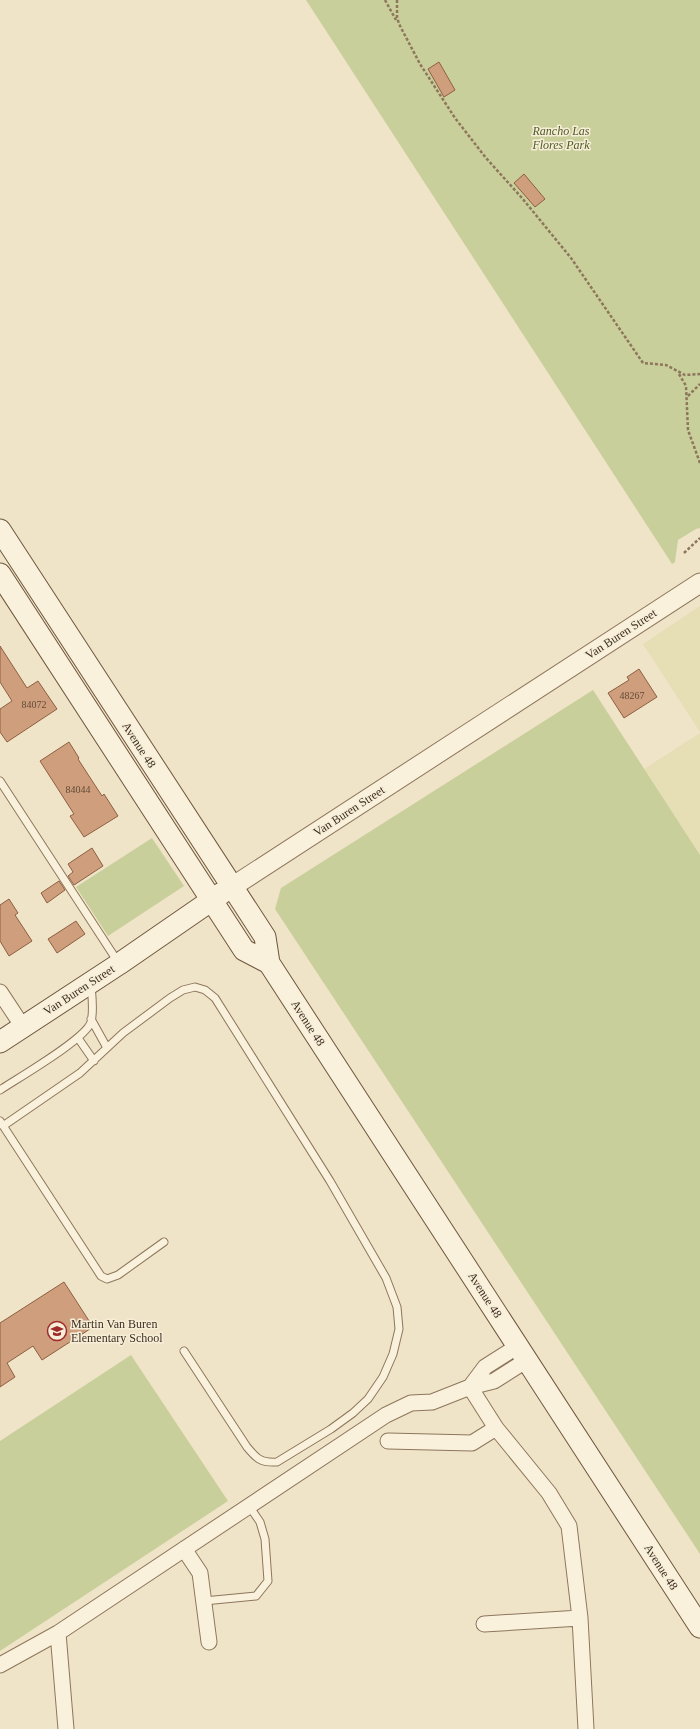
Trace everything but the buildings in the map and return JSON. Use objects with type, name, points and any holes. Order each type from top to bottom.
[{"type":"main road","name":"Avenue 48","points":[[0,531],[265,937],[268,963],[700,1627]]},
{"type":"main road","name":"Avenue 48","points":[[0,574],[244,950],[268,963]]},
{"type":"main road","name":"Van Buren Street","points":[[0,1042],[91,983],[232,887]]},
{"type":"street","name":"Van Buren Street","points":[[232,887],[700,583]]},
{"type":"street","points":[[0,992],[23,1027]]},
{"type":"street","points":[[0,1665],[58,1633],[386,1415],[411,1403],[432,1402],[470,1387],[494,1382],[523,1353]]},
{"type":"street","points":[[470,1387],[496,1428],[549,1493],[569,1526],[580,1618],[586,1729]]},
{"type":"street","points":[[388,1441],[472,1443],[496,1428]]},
{"type":"street","points":[[184,1549],[200,1573],[209,1642]]},
{"type":"street","points":[[484,1624],[580,1618]]},
{"type":"street","points":[[58,1633],[66,1729]]},
{"type":"lane","points":[[0,781],[119,964]]},
{"type":"lane","points":[[0,1090],[78,1038],[87,1030],[93,1013],[91,983]]},
{"type":"lane","points":[[164,1242],[118,1275],[106,1279],[100,1276],[1,1124],[55,1091],[94,1061],[106,1046],[170,998],[183,990],[195,987],[205,990],[215,998],[333,1188],[386,1278],[397,1307],[399,1329],[392,1354],[383,1377],[368,1398],[353,1413],[342,1421],[277,1462],[267,1463],[260,1460],[247,1447],[184,1351]]},
{"type":"lane","points":[[91,1019],[106,1046]]},
{"type":"lane","points":[[78,1038],[94,1061]]},
{"type":"lane","points":[[204,1601],[256,1596],[268,1580],[265,1539],[260,1522],[249,1506]]},
{"type":"path","points":[[385,0],[420,64],[455,118],[486,158],[522,198],[571,258],[643,363],[661,364],[685,375],[700,374]]},
{"type":"path","points":[[397,0],[397,17],[399,24]]},
{"type":"path","points":[[676,372],[686,386],[688,430],[700,463]]},
{"type":"path","points":[[687,396],[700,384]]},
{"type":"path","points":[[684,553],[700,538]]},
{"type":"shaded area","points":[[700,606],[700,732],[643,644]]},
{"type":"shaded area","points":[[700,733],[700,855],[644,769]]},
{"type":"green space","name":"Rancho Las Flores Park","points":[[306,0],[700,0],[700,528],[678,540],[675,562],[672,564]]},
{"type":"green space","points":[[593,690],[700,855],[700,1554],[275,909],[281,888]]},
{"type":"green space","points":[[152,838],[184,886],[108,936],[76,887]]},
{"type":"green space","name":"Martin Van Buren Elementary School","points":[[131,1355],[228,1501],[0,1651],[0,1441]]},
{"type":"place","name":"Martin Van Buren Elementary School","points":[[57,1331]]}]
